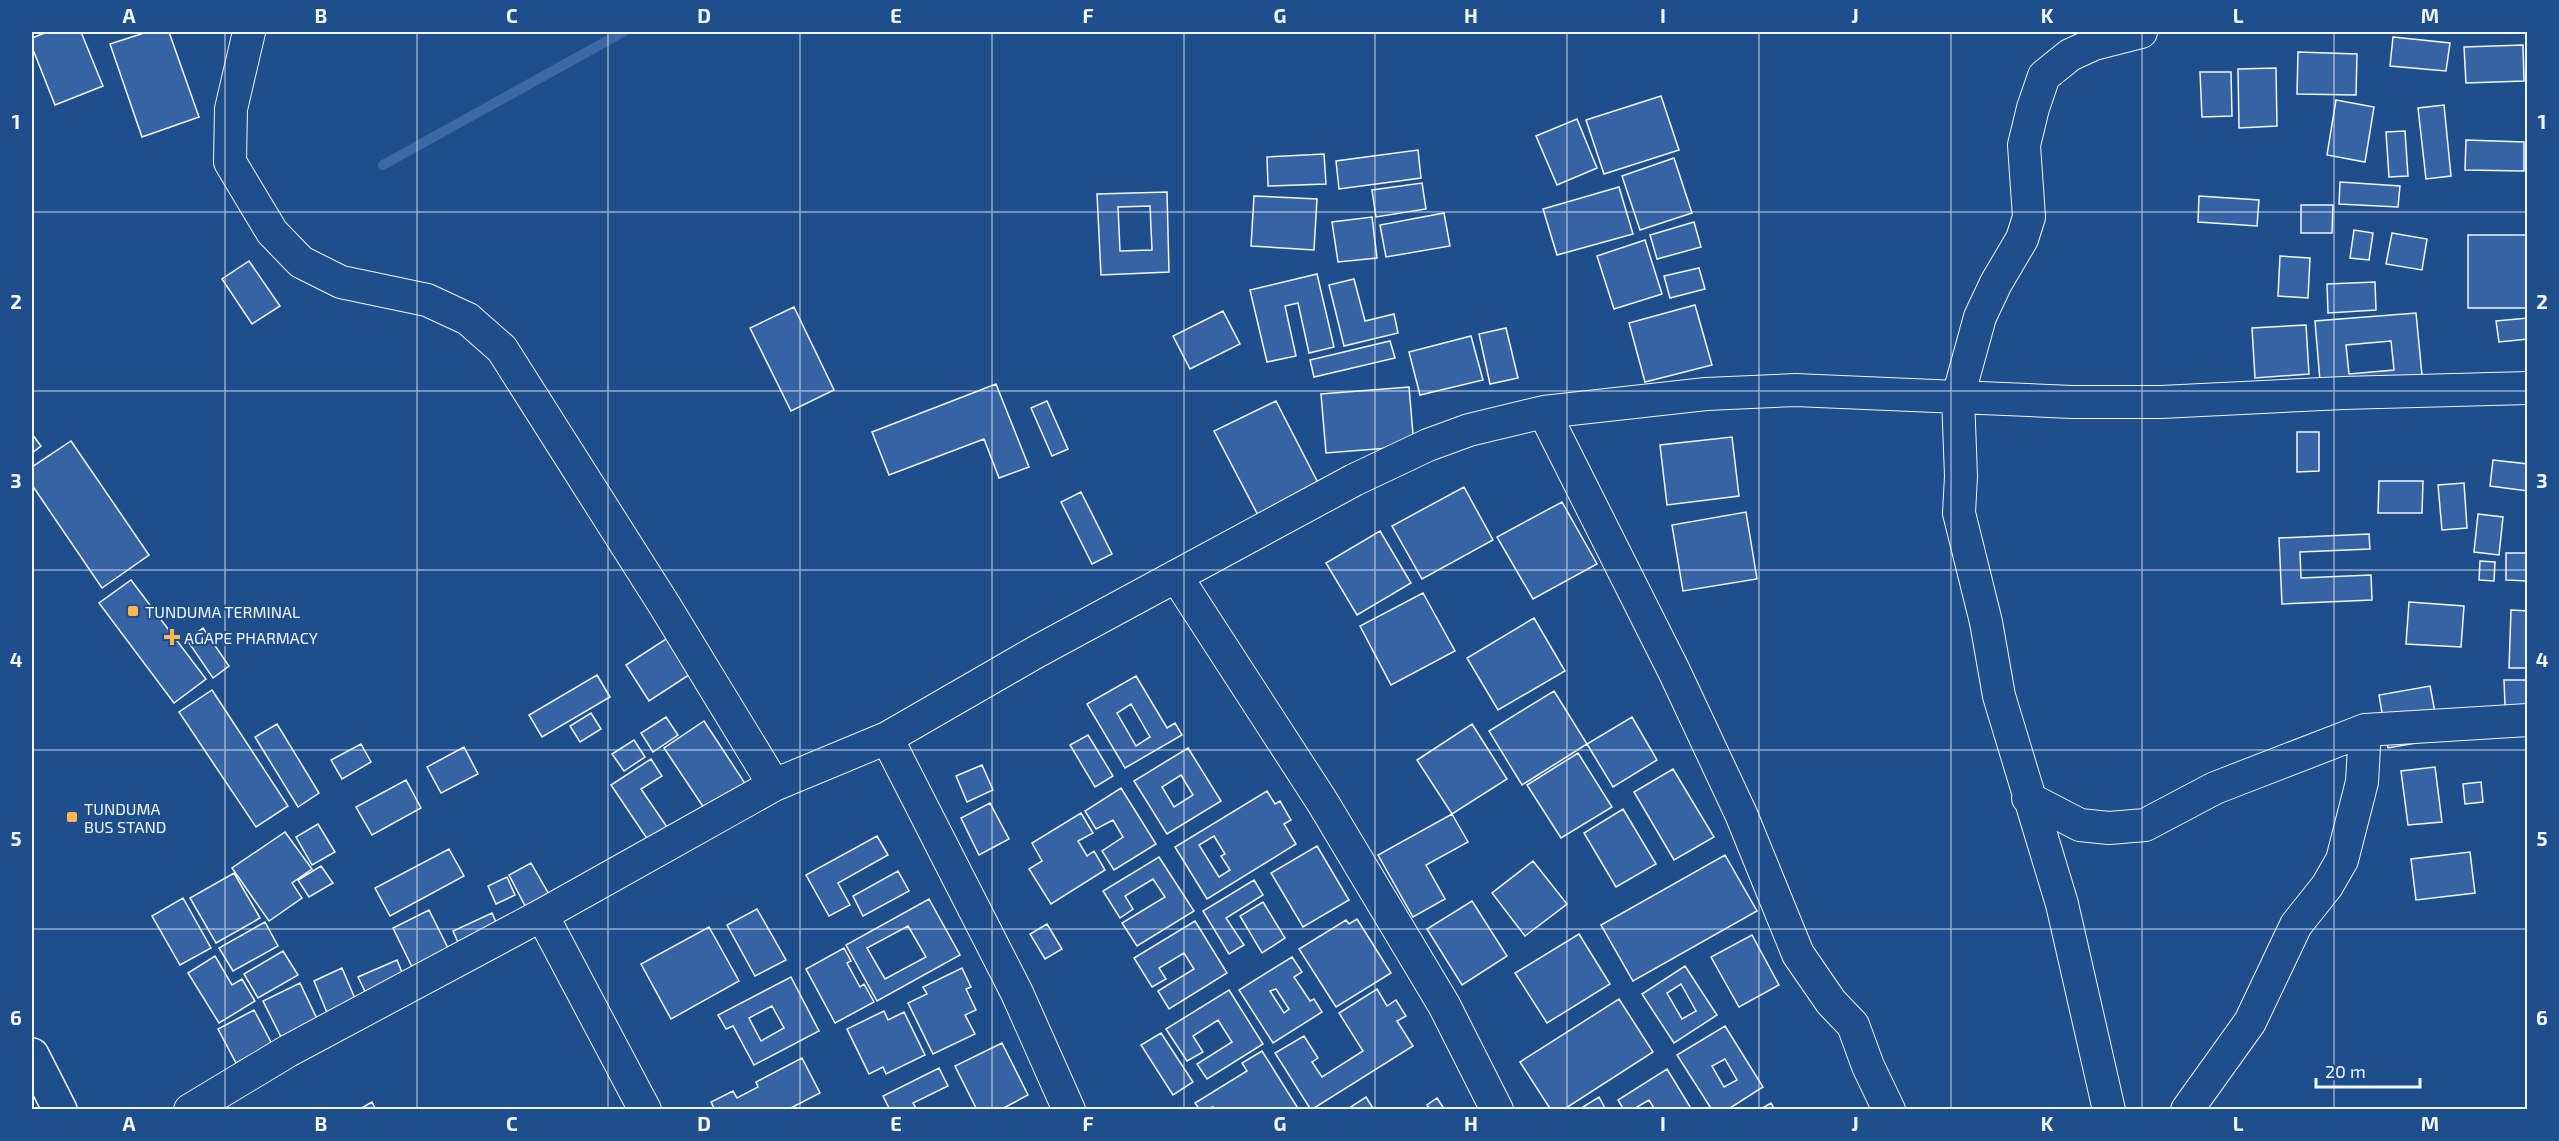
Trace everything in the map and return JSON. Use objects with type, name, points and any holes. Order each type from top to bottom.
[{"type":"highway","points":[[36,1072],[60,1110]]},
{"type":"street","points":[[249,32],[231,109],[230,162],[273,232],[301,262],[341,282],[427,300],[468,320],[502,349],[665,606],[774,785]]},
{"type":"street","points":[[2109,1110],[2062,904],[2028,798],[1999,696],[1986,622],[1959,513],[1958,397],[1980,317],[1996,283],[2022,239],[2029,217],[2024,145],[2044,76],[2070,55],[2094,44],[2141,32]]},
{"type":"street","points":[[190,1110],[288,1051],[542,915],[774,785],[887,738],[1176,576],[1354,480],[1428,445],[1469,430],[1544,412],[1706,394],[1795,390],[2072,402],[2162,402],[2354,392],[2528,388]]},
{"type":"street","points":[[1544,412],[1741,814],[1798,954],[1831,1002],[1853,1025],[1868,1066],[1889,1110]]},
{"type":"street","points":[[1176,576],[1341,833],[1444,1005],[1497,1110]]},
{"type":"street","points":[[2028,798],[2080,825],[2109,828],[2145,825],[2215,788],[2365,730],[2528,720]]},
{"type":"street","points":[[2187,1110],[2250,1022],[2296,925],[2327,886],[2342,860],[2362,782],[2365,730]]},
{"type":"street","points":[[887,738],[1017,993],[1069,1110]]},
{"type":"street","points":[[542,915],[645,1110]]},
{"type":"building","points":[[47,32],[81,32],[103,86],[55,105],[32,47],[32,38]]},
{"type":"building","points":[[147,32],[169,32],[199,117],[142,137],[110,44]]},
{"type":"building","points":[[2393,37],[2450,43],[2446,71],[2390,66]]},
{"type":"building","points":[[2523,45],[2524,81],[2466,83],[2464,47]]},
{"type":"building","points":[[2298,52],[2357,54],[2356,95],[2297,94]]},
{"type":"building","points":[[2276,68],[2277,126],[2239,128],[2238,69]]},
{"type":"building","points":[[2200,72],[2231,72],[2232,116],[2202,117]]},
{"type":"building","points":[[1661,96],[1679,150],[1604,174],[1586,120]]},
{"type":"building","points":[[2336,100],[2374,107],[2365,162],[2327,155]]},
{"type":"building","points":[[2444,105],[2451,176],[2426,179],[2418,108]]},
{"type":"building","points":[[1577,119],[1597,168],[1557,185],[1536,136]]},
{"type":"building","points":[[2405,131],[2408,176],[2389,177],[2386,132]]},
{"type":"building","points":[[2466,140],[2524,142],[2524,171],[2465,170]]},
{"type":"building","points":[[1418,150],[1421,178],[1339,189],[1336,161]]},
{"type":"building","points":[[1324,154],[1326,184],[1268,186],[1267,157]]},
{"type":"building","points":[[1674,158],[1692,213],[1640,230],[1622,176]]},
{"type":"building","points":[[2340,182],[2400,186],[2398,207],[2339,204]]},
{"type":"building","points":[[1422,183],[1426,209],[1376,217],[1372,190]]},
{"type":"building","points":[[1619,187],[1633,234],[1557,255],[1543,209]]},
{"type":"building","points":[[1167,192],[1169,272],[1101,275],[1097,194]],"holes":[[[1150,206],[1152,250],[1120,251],[1118,207]]]},
{"type":"building","points":[[1254,196],[1317,199],[1314,250],[1251,246]]},
{"type":"building","points":[[2199,196],[2259,200],[2257,226],[2198,222]]},
{"type":"building","points":[[2301,205],[2333,205],[2332,233],[2301,233]]},
{"type":"building","points":[[1444,213],[1450,246],[1386,257],[1380,225]]},
{"type":"building","points":[[1372,217],[1377,258],[1338,262],[1332,222]]},
{"type":"building","points":[[1694,222],[1701,247],[1657,259],[1650,235]]},
{"type":"building","points":[[2354,230],[2373,233],[2369,260],[2350,258]]},
{"type":"building","points":[[2392,233],[2427,239],[2422,270],[2386,264]]},
{"type":"building","points":[[2468,235],[2528,235],[2528,308],[2468,308]]},
{"type":"building","points":[[1645,240],[1662,294],[1614,309],[1597,256]]},
{"type":"building","points":[[2280,256],[2310,258],[2308,298],[2278,296]]},
{"type":"building","points":[[249,261],[280,306],[252,324],[222,279]]},
{"type":"building","points":[[1699,268],[1705,289],[1670,298],[1664,276]]},
{"type":"building","points":[[1317,274],[1334,347],[1309,353],[1298,303],[1285,306],[1296,356],[1267,362],[1250,290]]},
{"type":"building","points":[[1354,279],[1365,321],[1394,314],[1398,333],[1344,346],[1329,285]]},
{"type":"building","points":[[2375,282],[2376,310],[2328,313],[2327,284]]},
{"type":"building","points":[[1695,305],[1712,365],[1645,382],[1629,323]]},
{"type":"building","points":[[794,307],[834,390],[791,411],[750,328]]},
{"type":"building","points":[[1223,311],[1240,344],[1190,369],[1173,336]]},
{"type":"building","points":[[2416,313],[2424,396],[2322,405],[2315,321]],"holes":[[[2391,341],[2394,370],[2349,374],[2346,345]]]},
{"type":"building","points":[[2528,318],[2528,339],[2499,342],[2496,321]]},
{"type":"building","points":[[2306,325],[2309,374],[2255,378],[2252,328]]},
{"type":"building","points":[[1506,328],[1518,378],[1490,384],[1479,334]]},
{"type":"building","points":[[1471,336],[1483,380],[1420,395],[1409,352]]},
{"type":"building","points":[[1390,341],[1395,358],[1314,377],[1310,360]]},
{"type":"building","points":[[996,384],[1029,467],[999,478],[984,439],[889,475],[872,432]]},
{"type":"building","points":[[1409,387],[1414,446],[1326,453],[1321,394]]},
{"type":"building","points":[[1047,401],[1068,449],[1052,456],[1031,408]]},
{"type":"building","points":[[1276,401],[1332,510],[1271,540],[1214,431]]},
{"type":"building","points":[[2297,432],[2319,432],[2319,471],[2297,472]]},
{"type":"building","points":[[32,434],[41,446],[32,453]]},
{"type":"building","points":[[1732,437],[1739,496],[1667,505],[1660,445]]},
{"type":"building","points":[[71,441],[149,555],[102,588],[32,485],[32,467]]},
{"type":"building","points":[[2493,460],[2528,464],[2528,491],[2490,486]]},
{"type":"building","points":[[2379,481],[2423,481],[2422,513],[2378,513]]},
{"type":"building","points":[[2464,483],[2467,528],[2442,530],[2438,485]]},
{"type":"building","points":[[1464,487],[1493,540],[1422,579],[1392,526]]},
{"type":"building","points":[[1081,492],[1112,554],[1092,564],[1061,502]]},
{"type":"building","points":[[1562,502],[1597,564],[1533,599],[1497,537]]},
{"type":"building","points":[[1746,512],[1757,579],[1683,591],[1672,525]]},
{"type":"building","points":[[2478,514],[2503,517],[2499,555],[2474,552]]},
{"type":"building","points":[[1380,531],[1411,583],[1357,615],[1326,563]]},
{"type":"building","points":[[2369,534],[2370,549],[2300,552],[2301,578],[2371,575],[2372,600],[2282,604],[2279,538]]},
{"type":"building","points":[[2506,553],[2528,553],[2528,581],[2506,580]]},
{"type":"building","points":[[2480,561],[2495,562],[2494,581],[2479,580]]},
{"type":"building","points":[[131,580],[206,679],[174,703],[99,603]]},
{"type":"building","points":[[1423,593],[1455,651],[1391,685],[1360,626]]},
{"type":"building","points":[[2409,602],[2464,606],[2461,647],[2406,644]]},
{"type":"building","points":[[2511,610],[2528,611],[2528,668],[2509,668]]},
{"type":"building","points":[[1534,618],[1565,671],[1498,710],[1467,658]]},
{"type":"building","points":[[203,628],[229,666],[213,678],[187,640]]},
{"type":"building","points":[[669,637],[692,673],[649,701],[626,665]]},
{"type":"building","points":[[597,675],[610,697],[542,737],[529,715]]},
{"type":"building","points":[[1136,676],[1167,728],[1175,723],[1182,735],[1125,768],[1087,704]],"holes":[[[1131,704],[1150,737],[1136,746],[1117,713]]]},
{"type":"building","points":[[2504,680],[2528,680],[2528,731],[2506,731]]},
{"type":"building","points":[[2430,686],[2440,739],[2388,748],[2379,695]]},
{"type":"building","points":[[212,690],[288,806],[256,827],[179,712]]},
{"type":"building","points":[[1554,691],[1587,744],[1522,785],[1489,731]]},
{"type":"building","points":[[591,713],[601,729],[580,742],[570,726]]},
{"type":"building","points":[[666,717],[678,735],[653,752],[641,733]]},
{"type":"building","points":[[1632,717],[1657,760],[1613,787],[1587,744]]},
{"type":"building","points":[[704,721],[750,791],[710,817],[664,748]]},
{"type":"building","points":[[277,724],[319,793],[298,807],[255,737]]},
{"type":"building","points":[[1472,724],[1507,779],[1452,814],[1417,760]]},
{"type":"building","points":[[1088,735],[1113,776],[1095,787],[1070,745]]},
{"type":"building","points":[[634,740],[645,757],[624,771],[612,754]]},
{"type":"building","points":[[361,744],[371,762],[342,779],[331,760]]},
{"type":"building","points":[[464,747],[478,774],[441,793],[427,767]]},
{"type":"building","points":[[1188,748],[1221,801],[1167,834],[1134,781]],"holes":[[[1181,775],[1193,795],[1174,807],[1162,787]]]},
{"type":"building","points":[[1578,753],[1612,807],[1561,838],[1527,785]]},
{"type":"building","points":[[651,759],[662,776],[641,789],[667,827],[648,840],[611,785]]},
{"type":"building","points":[[982,765],[993,790],[967,802],[956,776]]},
{"type":"building","points":[[2435,767],[2442,822],[2408,825],[2401,771]]},
{"type":"building","points":[[1673,769],[1714,837],[1674,860],[1634,792]]},
{"type":"building","points":[[406,780],[421,808],[372,835],[356,807]]},
{"type":"building","points":[[2481,782],[2483,802],[2465,804],[2463,784]]},
{"type":"building","points":[[1121,788],[1156,844],[1114,870],[1102,851],[1123,837],[1113,820],[1096,829],[1085,811]]},
{"type":"building","points":[[1267,791],[1275,804],[1280,801],[1291,820],[1284,824],[1296,844],[1207,899],[1175,847]],"holes":[[[1214,836],[1225,854],[1221,856],[1230,870],[1219,877],[1199,845]]]},
{"type":"building","points":[[990,803],[1009,839],[979,855],[961,818]]},
{"type":"building","points":[[1623,809],[1656,864],[1616,887],[1584,833]]},
{"type":"building","points":[[1081,813],[1093,833],[1078,841],[1087,856],[1094,851],[1105,870],[1051,904],[1029,869],[1042,861],[1032,843]]},
{"type":"building","points":[[1452,814],[1468,842],[1426,865],[1445,899],[1413,917],[1378,855]]},
{"type":"building","points":[[318,824],[335,852],[312,865],[296,837]]},
{"type":"building","points":[[285,832],[312,869],[292,883],[302,898],[269,921],[232,868]]},
{"type":"building","points":[[877,836],[888,855],[838,883],[850,905],[829,916],[806,875]]},
{"type":"building","points":[[1317,846],[1349,900],[1303,927],[1271,873]]},
{"type":"building","points":[[449,849],[464,876],[390,916],[375,888]]},
{"type":"building","points":[[2470,852],[2475,893],[2416,900],[2411,859]]},
{"type":"building","points":[[1725,855],[1757,911],[1633,981],[1601,925]]},
{"type":"building","points":[[1159,857],[1194,911],[1137,946],[1122,923],[1165,897],[1153,879],[1125,896],[1133,909],[1120,918],[1103,891]]},
{"type":"building","points":[[1533,861],[1567,904],[1525,936],[1492,893]]},
{"type":"building","points":[[531,863],[558,910],[534,923],[509,875]]},
{"type":"building","points":[[321,866],[333,883],[309,897],[298,880]]},
{"type":"building","points":[[898,871],[909,891],[863,916],[853,896]]},
{"type":"building","points":[[234,873],[260,918],[216,943],[190,898]]},
{"type":"building","points":[[507,877],[515,895],[496,904],[488,886]]},
{"type":"building","points":[[1254,880],[1263,895],[1226,918],[1244,945],[1229,954],[1203,911]]},
{"type":"building","points":[[183,898],[211,948],[180,965],[152,916]]},
{"type":"building","points":[[929,899],[960,955],[877,1001],[846,945]],"holes":[[[908,926],[926,957],[885,979],[867,948]]]},
{"type":"building","points":[[1472,901],[1507,956],[1462,985],[1427,929]]},
{"type":"building","points":[[1263,902],[1285,938],[1262,953],[1240,916]]},
{"type":"building","points":[[757,909],[786,960],[755,976],[727,925]]},
{"type":"building","points":[[429,910],[455,962],[418,979],[393,928]]},
{"type":"building","points":[[492,913],[504,940],[465,958],[453,931]]},
{"type":"building","points":[[1357,919],[1391,973],[1336,1007],[1299,949],[1346,920],[1349,924]]},
{"type":"building","points":[[1195,921],[1227,973],[1169,1009],[1158,991],[1194,969],[1184,953],[1159,968],[1166,979],[1152,987],[1134,958]]},
{"type":"building","points":[[265,922],[278,946],[233,971],[219,948]]},
{"type":"building","points":[[1047,924],[1062,949],[1045,959],[1030,934]]},
{"type":"building","points":[[709,927],[739,981],[671,1019],[641,964]]},
{"type":"building","points":[[1579,934],[1610,984],[1547,1023],[1515,973]]},
{"type":"building","points":[[1752,935],[1779,985],[1739,1007],[1711,957]]},
{"type":"building","points":[[844,948],[851,961],[847,963],[860,987],[864,984],[874,1002],[835,1023],[806,969]]},
{"type":"building","points":[[283,951],[298,975],[258,998],[244,974]]},
{"type":"building","points":[[215,956],[232,985],[242,979],[255,1001],[219,1023],[188,973]]},
{"type":"building","points":[[1292,957],[1302,972],[1294,977],[1310,1001],[1314,999],[1322,1012],[1273,1043],[1239,990]],"holes":[[[1276,989],[1289,1009],[1284,1013],[1270,991]]]},
{"type":"building","points":[[397,960],[408,987],[371,1004],[358,977]]},
{"type":"building","points":[[1685,966],[1717,1015],[1674,1043],[1642,994]],"holes":[[[1681,984],[1696,1011],[1682,1019],[1667,993]]]},
{"type":"building","points":[[342,968],[359,1008],[330,1020],[314,981]]},
{"type":"building","points":[[962,968],[971,987],[966,989],[976,1010],[965,1015],[975,1034],[933,1054],[908,1003],[927,994],[923,987]]},
{"type":"building","points":[[791,977],[819,1031],[754,1065],[733,1026],[726,1029],[718,1015]],"holes":[[[772,1006],[784,1028],[761,1041],[749,1018]]]},
{"type":"building","points":[[300,983],[319,1023],[283,1041],[263,1001]]},
{"type":"building","points":[[1377,989],[1387,1006],[1396,1000],[1406,1016],[1397,1021],[1413,1046],[1311,1110],[1275,1053],[1304,1036],[1318,1058],[1312,1062],[1322,1077],[1363,1051],[1339,1013]]},
{"type":"building","points":[[1229,990],[1263,1044],[1207,1079],[1197,1064],[1232,1042],[1218,1020],[1193,1036],[1203,1052],[1187,1061],[1166,1029]]},
{"type":"building","points":[[1619,999],[1653,1052],[1563,1110],[1551,1110],[1520,1062]]},
{"type":"building","points":[[254,1010],[272,1044],[236,1063],[218,1029]]},
{"type":"building","points":[[884,1011],[888,1020],[904,1012],[925,1055],[886,1074],[883,1067],[869,1074],[847,1029]]},
{"type":"building","points":[[1725,1026],[1763,1087],[1727,1110],[1712,1110],[1677,1055]],"holes":[[[1725,1059],[1737,1080],[1724,1087],[1712,1066]]]},
{"type":"building","points":[[1161,1033],[1193,1082],[1173,1095],[1141,1045]]},
{"type":"building","points":[[1002,1043],[1028,1095],[1000,1110],[977,1110],[955,1066]]},
{"type":"building","points":[[1262,1051],[1299,1110],[1215,1110],[1213,1107],[1200,1110],[1195,1103],[1247,1071],[1242,1063]]},
{"type":"building","points":[[802,1058],[820,1093],[787,1110],[715,1110],[711,1102],[733,1091],[737,1098],[758,1087],[756,1082]]},
{"type":"building","points":[[939,1068],[948,1086],[913,1103],[917,1110],[890,1110],[883,1096]]},
{"type":"building","points":[[1667,1069],[1692,1110],[1655,1110],[1649,1100],[1637,1107],[1639,1110],[1624,1110],[1618,1100]]},
{"type":"building","points":[[1366,1097],[1374,1110],[1346,1110]]},
{"type":"building","points":[[1599,1097],[1606,1110],[1578,1110]]},
{"type":"building","points":[[1437,1098],[1445,1110],[1430,1110],[1427,1105]]},
{"type":"building","points":[[372,1102],[376,1110],[358,1110]]},
{"type":"building","points":[[1771,1103],[1775,1110],[1759,1110]]},
{"type":"waterway","points":[[383,165],[623,32]]},
{"type":"place","name":"TUNDUMA TERMINAL","points":[[133,611]]},
{"type":"place","name":"AGAPE PHARMACY","points":[[172,637]]},
{"type":"place","name":"TUNDUMA BUS STAND","points":[[72,817]]}]
